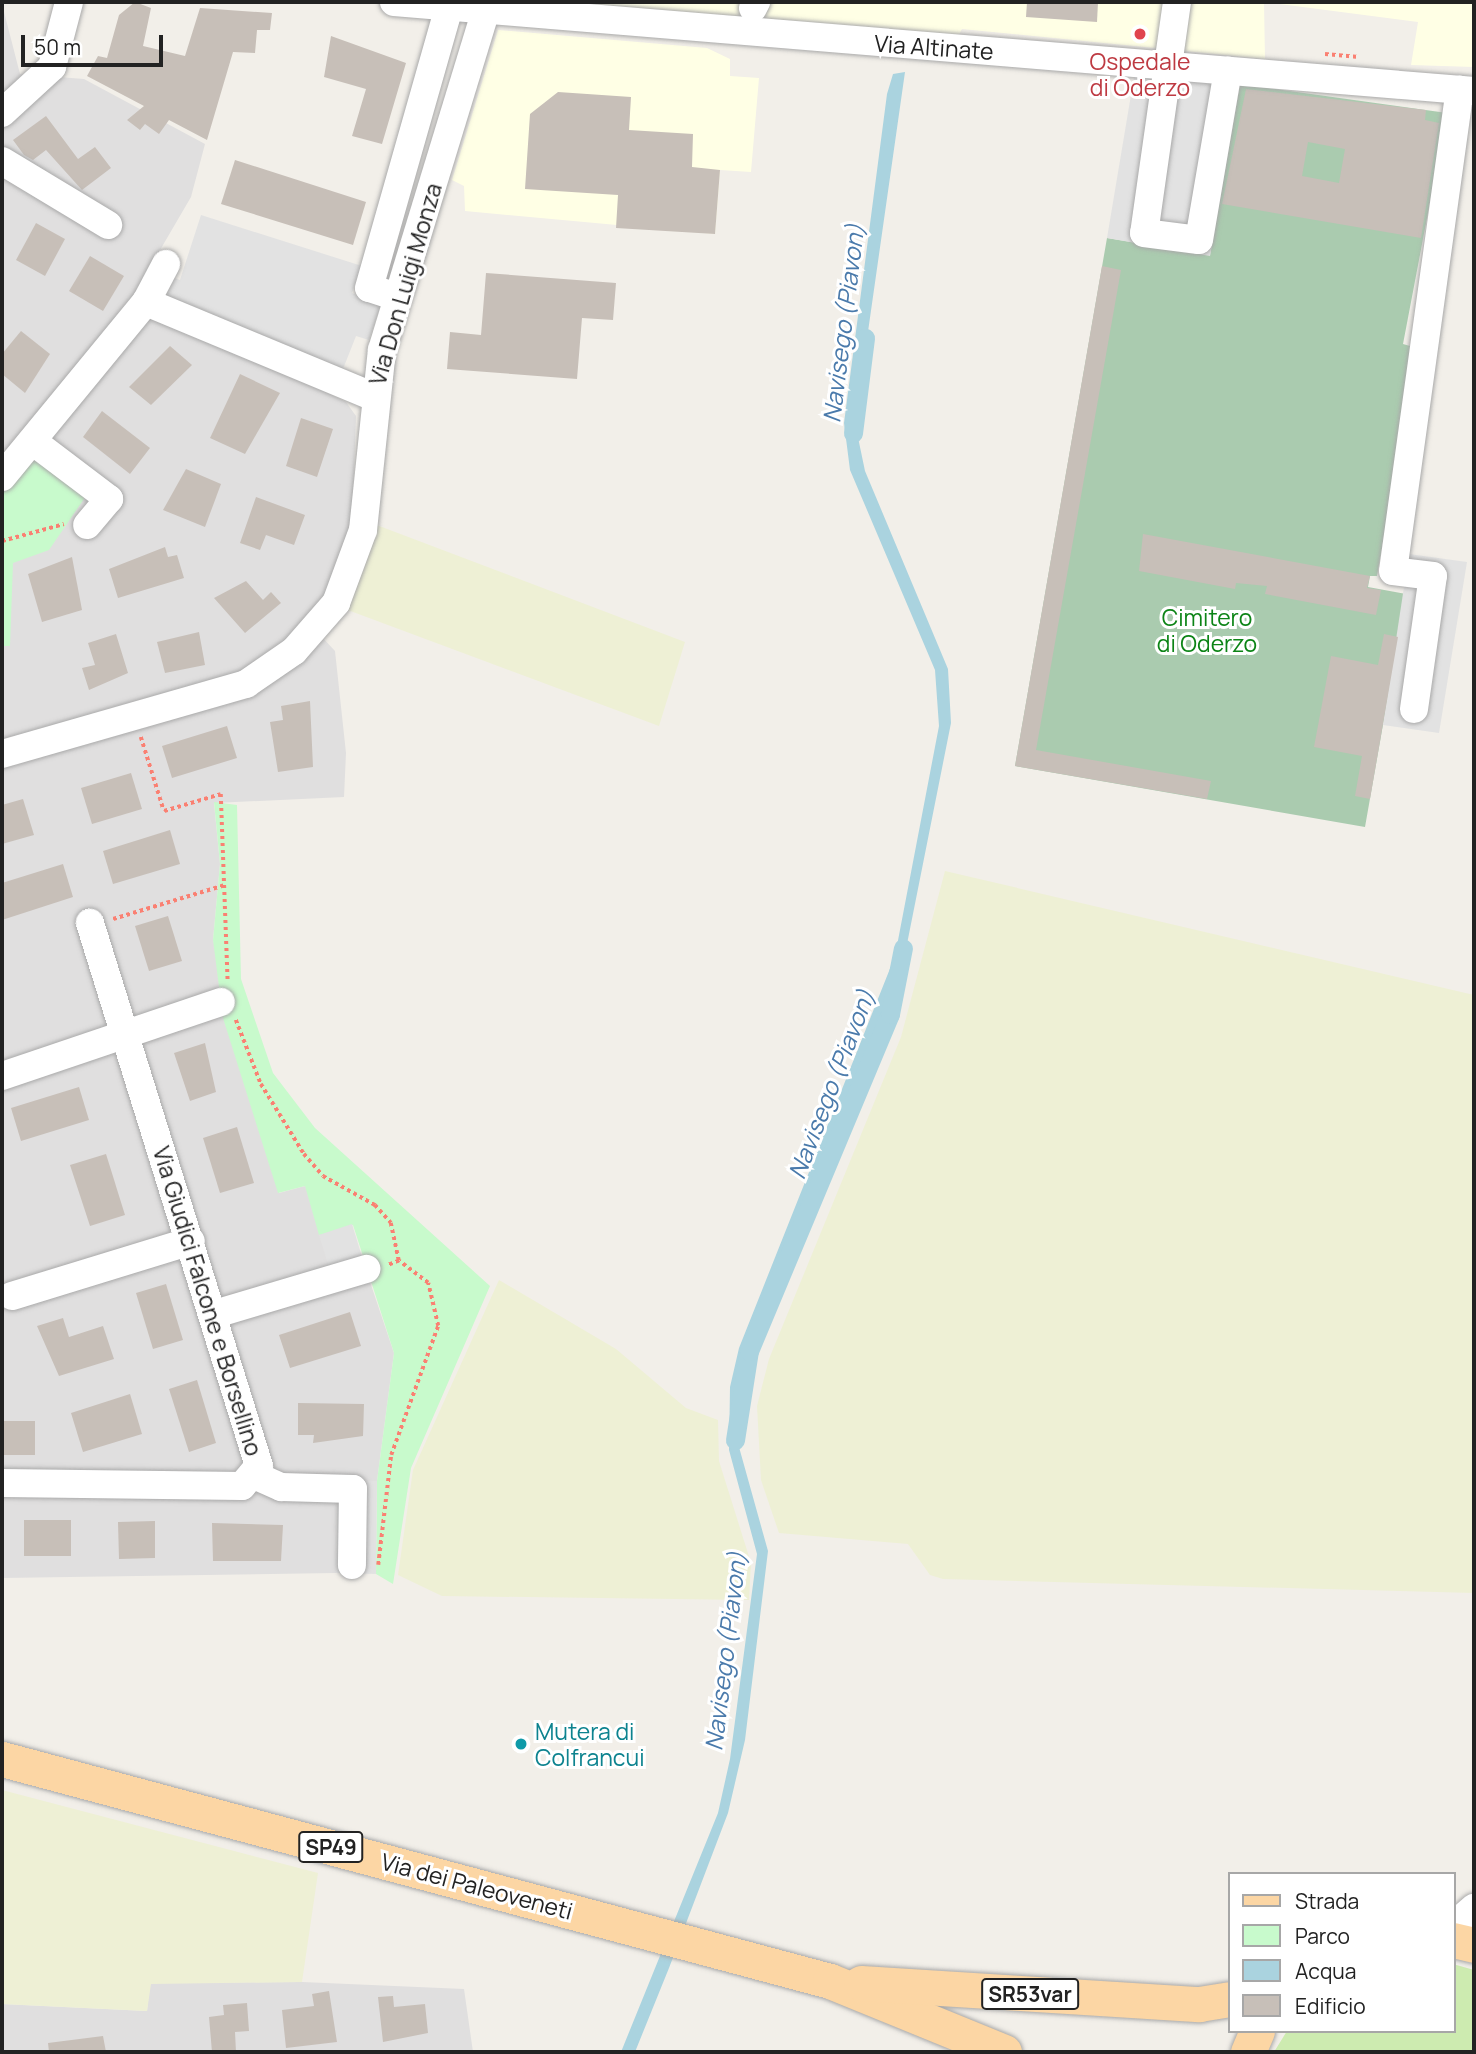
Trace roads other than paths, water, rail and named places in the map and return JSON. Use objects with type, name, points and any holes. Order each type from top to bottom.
[{"type":"main road","name":"Via dei Paleoveneti","points":[[2,1759],[830,1981],[1004,2052]]},
{"type":"main road","points":[[1455,1940],[1474,1945]]},
{"type":"main road","name":"Via dei Paleoveneti","points":[[830,1981],[1199,2004],[1228,1999]]},
{"type":"main road","points":[[1248,2052],[1256,2033]]},
{"type":"street","points":[[2,113],[44,79],[62,32],[58,2]]},
{"type":"street","name":"Via Altinate","points":[[394,2],[1169,64],[1467,91]]},
{"type":"street","points":[[1177,2],[1144,233],[1199,240],[1228,70]]},
{"type":"street","points":[[397,297],[369,288],[449,7]]},
{"type":"street","name":"Via Don Luigi Monza","points":[[2,754],[136,718],[246,684],[319,629],[358,553],[372,397],[397,297],[463,92],[486,9]]},
{"type":"street","points":[[441,37],[463,92]]},
{"type":"street","points":[[1414,709],[1433,576],[1393,571],[1467,91]]},
{"type":"street","points":[[2,161],[108,225]]},
{"type":"street","points":[[2,477],[35,443],[146,302],[166,264]]},
{"type":"street","points":[[146,302],[372,397]]},
{"type":"street","points":[[35,443],[109,499],[87,525]]},
{"type":"street","name":"Via Giudici Falcone e Borsellino","points":[[2,1483],[242,1486],[254,1475],[259,1455],[124,1034],[100,921]]},
{"type":"street","points":[[2,1076],[124,1034],[228,1003]]},
{"type":"street","points":[[12,1296],[191,1241]]},
{"type":"street","points":[[215,1314],[366,1269]]},
{"type":"street","points":[[254,1475],[281,1487],[353,1489],[365,1565]]},
{"type":"street","points":[[1455,1924],[1474,1908]]},
{"type":"water","points":[[905,72],[855,423],[865,471],[948,669],[951,723],[906,949],[874,1047],[745,1355],[739,1447],[768,1551],[745,1740],[728,1813],[669,1968],[635,2052],[621,2052],[718,1813],[730,1759],[757,1554],[729,1450],[730,1387],[739,1348],[895,956],[939,726],[935,670],[850,470],[844,423],[887,94],[893,74]]},
{"type":"waterway","name":"Navisego (Piavon)","points":[[853,433],[865,338]]},
{"type":"waterway","name":"Navisego (Piavon)","points":[[735,1440],[749,1351],[890,1014],[903,948]]},
{"type":"place","name":"Ospedale di Oderzo","points":[[1140,34]]},
{"type":"place","name":"Mutera di Colfrancui","points":[[521,1744]]},
{"type":"park label","name":"Cimitero di Oderzo","points":[[1207,630]]}]
